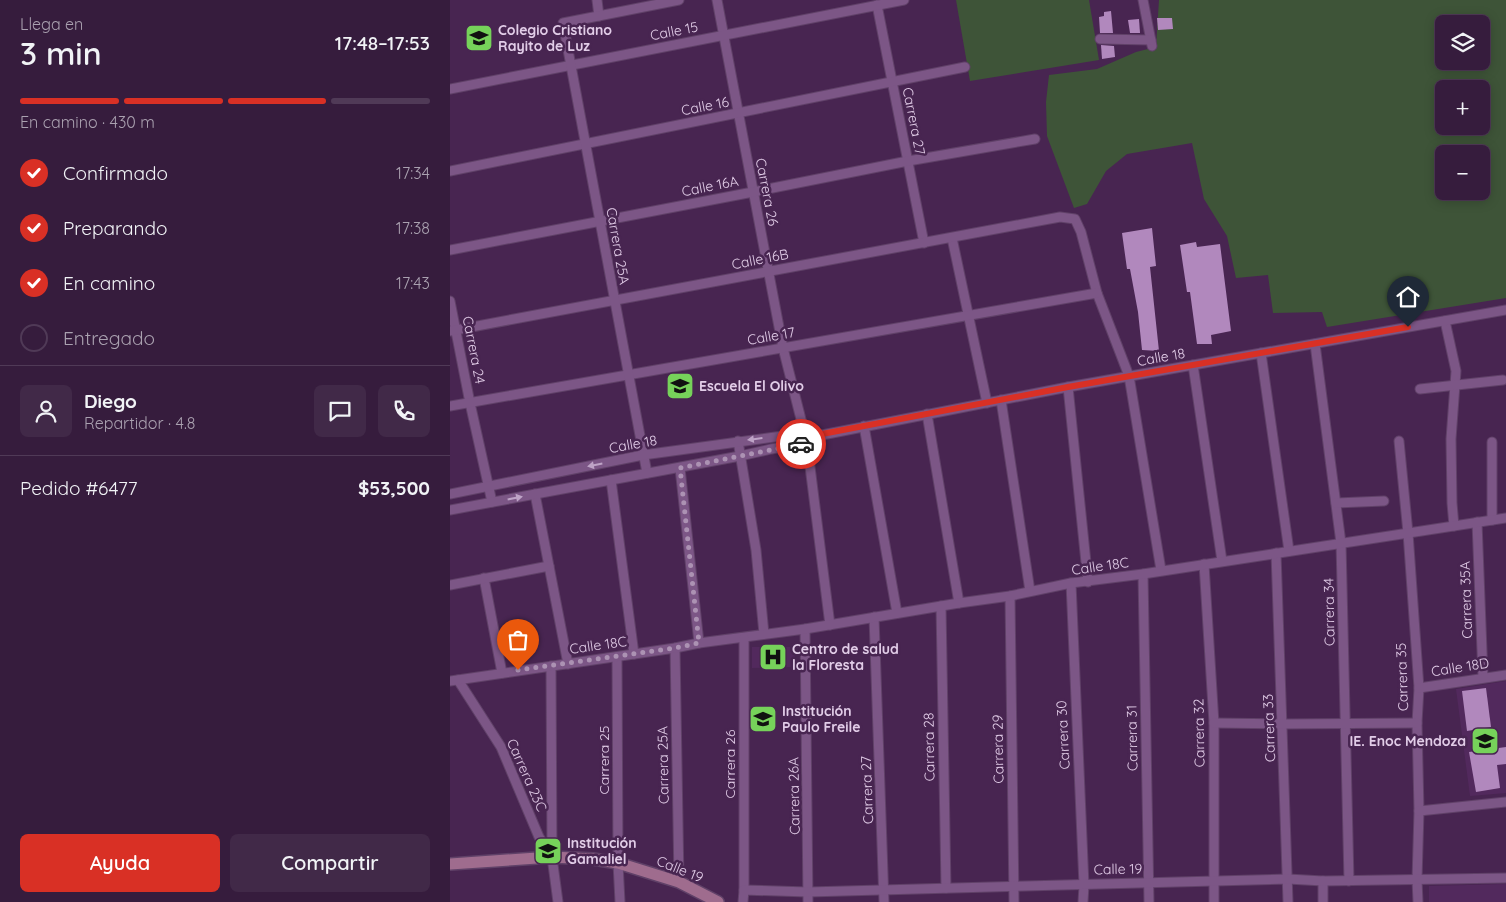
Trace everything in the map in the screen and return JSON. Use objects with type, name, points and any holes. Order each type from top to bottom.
[{"type":"street","points":[[598,0],[599,16],[679,0]]},
{"type":"street","name":"Carrera 26","points":[[717,0],[783,348],[807,443],[830,625]]},
{"type":"street","name":"Calle 15","points":[[450,90],[904,0]]},
{"type":"street","points":[[1100,39],[1151,43],[1144,0]]},
{"type":"street","name":"Carrera 27","points":[[877,5],[924,243]]},
{"type":"street","name":"Carrera 25A","points":[[599,16],[563,23],[647,473]]},
{"type":"street","name":"Calle 16","points":[[450,171],[965,67]]},
{"type":"street","name":"Calle 16A","points":[[450,250],[908,161],[1035,139]]},
{"type":"street","name":"Calle 16B","points":[[453,330],[1060,217],[1076,220],[1097,293]]},
{"type":"street","points":[[952,238],[987,403]]},
{"type":"street","points":[[1097,293],[1129,376],[1161,570]]},
{"type":"street","name":"Calle 17","points":[[450,406],[1097,293]]},
{"type":"street","name":"Carrera 24","points":[[450,301],[453,330],[492,502]]},
{"type":"street","name":"Calle 18","points":[[450,494],[643,455],[804,433],[822,434],[1068,387],[1506,310]]},
{"type":"street","points":[[1445,321],[1456,371],[1452,439],[1454,526]]},
{"type":"street","name":"Carrera 34","points":[[1315,344],[1342,543],[1348,881]]},
{"type":"street","points":[[1261,353],[1289,551]]},
{"type":"street","points":[[1193,365],[1222,561]]},
{"type":"street","points":[[1420,389],[1503,380]]},
{"type":"street","points":[[1068,387],[1088,582]]},
{"type":"street","points":[[1001,400],[1030,591]]},
{"type":"street","points":[[927,414],[959,603]]},
{"type":"street","points":[[864,426],[897,613]]},
{"type":"street","name":"Calle 18","points":[[450,510],[807,443],[822,434]]},
{"type":"street","points":[[738,441],[756,550],[764,634]]},
{"type":"street","name":"Carrera 35","points":[[1399,441],[1408,532],[1419,688],[1417,723],[1419,811],[1418,902]]},
{"type":"street","points":[[1492,442],[1492,520]]},
{"type":"street","points":[[680,468],[699,643]]},
{"type":"street","points":[[611,480],[634,654]]},
{"type":"street","points":[[535,494],[568,664]]},
{"type":"street","points":[[1336,503],[1384,501]]},
{"type":"street","name":"Calle 18C","points":[[454,680],[805,629],[1010,596],[1071,583],[1143,574],[1506,518]]},
{"type":"street","name":"Carrera 35A","points":[[1477,522],[1483,677]]},
{"type":"street","name":"Carrera 33","points":[[1276,552],[1288,902]]},
{"type":"street","name":"Carrera 32","points":[[1204,564],[1214,723],[1214,902]]},
{"type":"street","points":[[450,585],[549,566]]},
{"type":"street","name":"Carrera 31","points":[[1143,574],[1149,902]]},
{"type":"street","points":[[484,578],[502,672]]},
{"type":"street","name":"Carrera 30","points":[[1071,583],[1084,885],[1083,902]]},
{"type":"street","name":"Carrera 29","points":[[1010,596],[1014,902]]},
{"type":"street","name":"Carrera 28","points":[[941,606],[946,888]]},
{"type":"street","name":"Carrera 27","points":[[874,617],[884,902]]},
{"type":"street","name":"Carrera 26A","points":[[805,629],[808,902]]},
{"type":"street","name":"Carrera 26","points":[[744,638],[744,890]]},
{"type":"street","name":"Carrera 25A","points":[[675,648],[679,882]]},
{"type":"street","name":"Carrera 25","points":[[616,656],[620,902]]},
{"type":"street","points":[[551,666],[552,858],[558,902]]},
{"type":"street","name":"Calle 18D","points":[[1419,688],[1506,674]]},
{"type":"street","name":"Carrera 23C","points":[[454,680],[501,747],[540,838],[552,858]]},
{"type":"street","points":[[1214,723],[1417,723]]},
{"type":"street","points":[[1419,811],[1506,802]]},
{"type":"street","name":"Calle 19","points":[[450,864],[552,858],[618,862],[679,882],[718,902]]},
{"type":"street","name":"Calle 19","points":[[744,890],[808,892],[1288,879],[1348,881],[1506,878]]},
{"type":"street","points":[[1323,881],[1323,902]]},
{"type":"street","points":[[743,902],[744,890]]},
{"type":"shaded area","name":"Centro de salud la Floresta","points":[[752,647],[795,647],[795,667],[752,668]]},
{"type":"shaded area","name":"IE. Enoc Mendoza","points":[[1506,681],[1506,793],[1470,796],[1456,689]]},
{"type":"shaded area","points":[[1506,884],[1506,902],[1429,902],[1429,886]]},
{"type":"green space","points":[[956,0],[1089,0],[1099,60],[970,81]]},
{"type":"green space","points":[[1159,0],[1506,0],[1506,298],[1327,327],[1322,312],[1273,313],[1268,275],[1236,278],[1227,236],[1204,199],[1192,143],[1127,154],[1106,171],[1087,204],[1074,208],[1047,136],[1046,102],[1049,75],[1097,69],[1136,52],[1156,47]]},
{"type":"building","points":[[1111,11],[1113,33],[1100,33],[1099,17],[1104,16],[1104,12]]},
{"type":"building","points":[[1157,18],[1172,18],[1173,29],[1158,30]]},
{"type":"building","points":[[1139,19],[1140,33],[1130,33],[1128,20]]},
{"type":"building","points":[[1101,45],[1114,46],[1115,57],[1102,59]]},
{"type":"building","points":[[1152,228],[1156,266],[1150,267],[1159,351],[1142,350],[1138,312],[1130,269],[1127,269],[1122,233]]},
{"type":"building","points":[[1196,242],[1197,247],[1220,244],[1231,331],[1211,335],[1212,344],[1197,344],[1190,292],[1187,292],[1180,245]]},
{"type":"building","points":[[1486,688],[1491,727],[1467,731],[1462,691]]},
{"type":"building","points":[[1506,747],[1506,764],[1497,765],[1500,788],[1476,792],[1469,752]]},
{"type":"way so far","points":[[518,670],[699,643],[680,468],[801,444]]},
{"type":"place","name":"Colegio Cristiano Rayito de Luz","points":[[479,38]]},
{"type":"place","name":"Escuela El Olivo","points":[[680,386]]},
{"type":"place","name":"Centro de salud la Floresta","points":[[773,657]]},
{"type":"place","name":"Institución Paulo Freile","points":[[763,719]]},
{"type":"place","name":"IE. Enoc Mendoza","points":[[1485,741]]},
{"type":"place","name":"Institución Gamaliel","points":[[548,851]]},
{"type":"route","points":[[801,444],[807,443],[822,434],[1068,387],[1408,327]]}]
